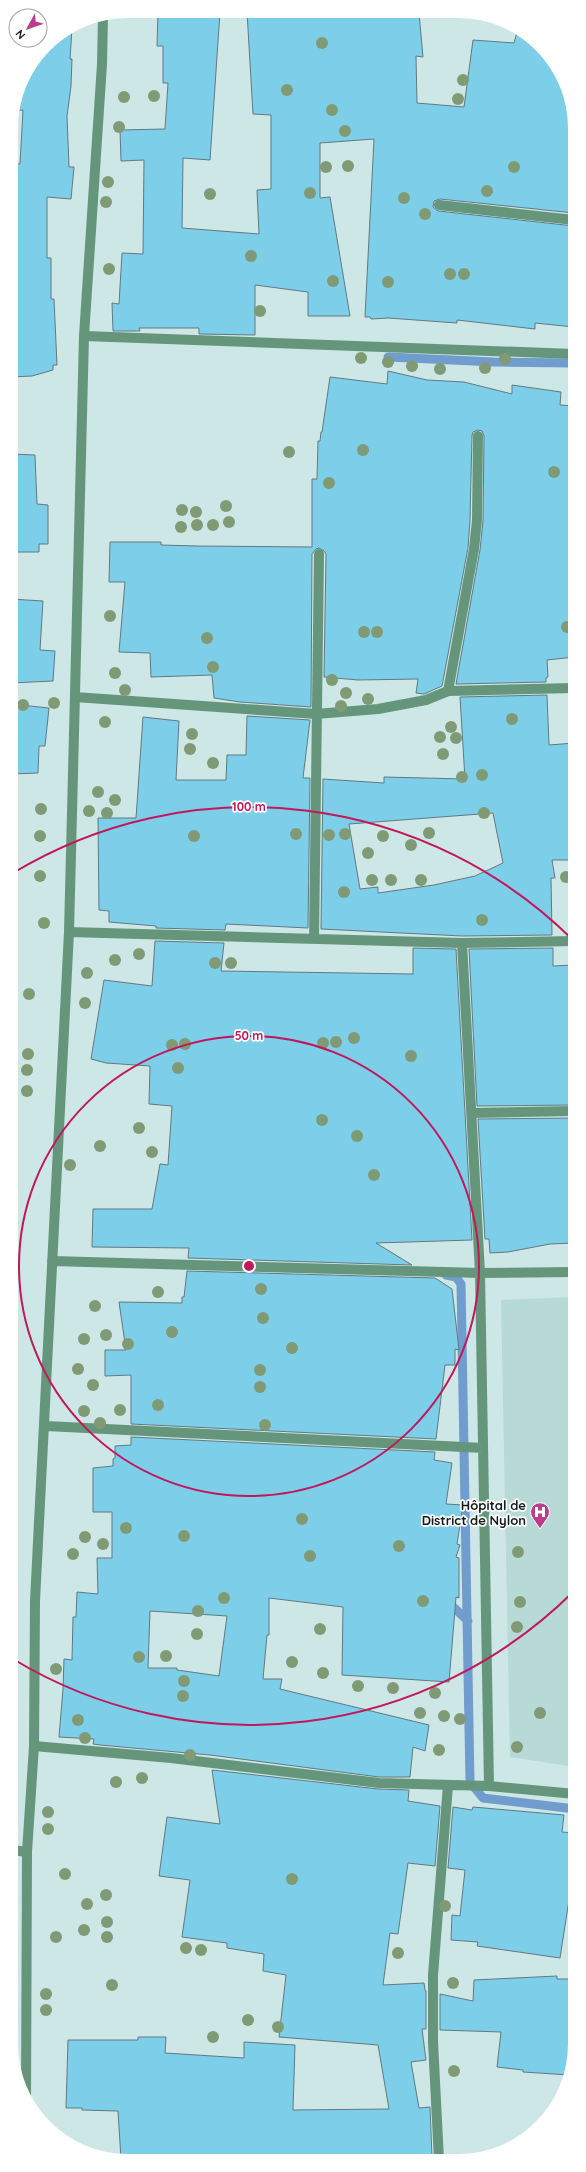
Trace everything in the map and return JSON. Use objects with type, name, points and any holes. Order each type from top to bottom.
[{"type":"street","points":[[26,2085],[27,1852],[34,1746],[35,1601],[46,1426],[52,1261],[69,932],[84,336],[102,64],[103,21]]},
{"type":"street","points":[[439,204],[568,219]]},
{"type":"street","points":[[84,336],[568,354]]},
{"type":"street","points":[[448,691],[474,549],[477,520],[478,436]]},
{"type":"street","points":[[314,939],[316,714],[320,599],[319,554]]},
{"type":"street","points":[[75,697],[316,714],[378,709],[426,700],[448,691],[568,688]]},
{"type":"street","points":[[69,932],[462,943],[568,941]]},
{"type":"street","points":[[462,943],[480,1273],[489,1786]]},
{"type":"street","points":[[472,1113],[568,1111]]},
{"type":"street","points":[[52,1261],[480,1273],[568,1272]]},
{"type":"street","points":[[46,1426],[483,1448]]},
{"type":"street","points":[[34,1746],[171,1758],[379,1783],[489,1786],[568,1793]]},
{"type":"street","points":[[439,2154],[433,2042],[433,1975],[448,1785]]},
{"type":"street","points":[[18,1851],[27,1852]]},
{"type":"shaded area","name":"Hôpital de District de Nylon","points":[[568,1297],[568,1766],[510,1757],[501,1300]]},
{"type":"building","points":[[158,18],[220,18],[210,160],[183,158],[182,228],[259,234],[257,190],[271,189],[271,115],[253,114],[247,18],[419,18],[423,57],[416,56],[417,103],[464,107],[473,40],[514,43],[516,35],[531,45],[541,55],[557,79],[564,100],[568,128],[568,212],[440,199],[434,201],[433,207],[438,211],[568,225],[568,326],[535,323],[535,329],[457,320],[457,323],[388,318],[371,319],[370,317],[365,317],[374,139],[320,143],[320,198],[330,197],[350,316],[308,316],[308,292],[255,285],[255,335],[199,334],[199,328],[139,328],[140,331],[113,331],[112,303],[119,304],[122,253],[143,254],[144,160],[121,161],[120,130],[165,129],[168,83],[163,83],[163,46],[157,46]]},
{"type":"building","points":[[72,34],[70,59],[72,59],[71,86],[67,116],[69,167],[74,167],[71,199],[47,197],[47,258],[51,258],[51,299],[54,299],[57,365],[53,365],[53,370],[32,376],[18,377],[18,164],[20,164],[23,110],[20,110],[26,86],[45,55],[55,45]]},
{"type":"building","points":[[388,371],[427,380],[464,382],[512,394],[512,385],[561,392],[560,405],[568,406],[568,658],[547,660],[548,677],[546,678],[546,682],[456,684],[480,550],[483,521],[484,436],[482,431],[478,430],[473,432],[472,436],[468,548],[442,686],[424,694],[416,693],[418,679],[358,680],[324,677],[326,554],[319,548],[312,554],[311,707],[240,702],[214,698],[212,675],[151,677],[150,653],[119,652],[125,582],[109,582],[110,542],[161,542],[161,545],[198,546],[312,547],[312,479],[317,479],[318,441],[320,441],[322,432],[330,377],[387,384]]},
{"type":"building","points":[[18,454],[35,455],[37,504],[48,505],[48,544],[39,544],[39,552],[18,552]]},
{"type":"building","points":[[18,599],[43,601],[40,650],[55,651],[53,681],[18,683]]},
{"type":"building","points":[[547,695],[549,745],[568,743],[568,860],[552,860],[555,878],[551,878],[552,935],[462,936],[321,929],[323,779],[384,783],[384,777],[465,779],[460,697]],"holes":[[[493,813],[503,863],[475,876],[434,885],[378,893],[378,887],[360,889],[349,824]]]},
{"type":"building","points":[[18,705],[49,708],[45,746],[39,746],[38,773],[18,774]]},
{"type":"building","points":[[247,716],[310,720],[303,778],[310,778],[308,928],[226,924],[225,930],[156,928],[156,926],[109,922],[109,911],[99,910],[98,818],[136,818],[143,717],[179,721],[176,780],[226,780],[227,755],[246,755]]},
{"type":"building","points":[[155,941],[224,943],[221,971],[413,974],[413,948],[456,949],[472,1240],[376,1243],[412,1265],[188,1258],[189,1248],[92,1247],[93,1209],[152,1209],[160,1164],[168,1165],[172,1106],[149,1104],[150,1066],[106,1063],[91,1059],[104,980],[152,986]]},
{"type":"building","points":[[553,948],[553,966],[568,965],[568,1105],[477,1106],[469,949]]},
{"type":"building","points":[[568,1118],[568,1243],[550,1244],[508,1252],[490,1253],[489,1239],[485,1239],[478,1119]]},
{"type":"building","points":[[187,1271],[435,1278],[452,1289],[459,1350],[455,1349],[455,1365],[445,1365],[436,1439],[131,1424],[131,1375],[105,1376],[105,1350],[126,1350],[119,1302],[182,1303]]},
{"type":"building","points":[[131,1437],[435,1452],[434,1460],[452,1463],[446,1504],[463,1505],[457,1544],[460,1545],[456,1557],[459,1558],[459,1598],[456,1597],[449,1682],[342,1675],[343,1607],[269,1598],[269,1635],[267,1635],[263,1679],[282,1679],[280,1689],[429,1725],[425,1751],[413,1747],[410,1777],[379,1777],[210,1755],[100,1745],[93,1744],[94,1739],[59,1737],[64,1659],[72,1660],[73,1617],[76,1617],[77,1592],[98,1594],[97,1558],[112,1558],[112,1512],[93,1512],[93,1468],[113,1466],[115,1446],[131,1445]],"holes":[[[150,1611],[227,1616],[219,1676],[177,1670],[177,1668],[148,1668]]]},
{"type":"building","points":[[212,1770],[378,1789],[409,1790],[408,1801],[440,1806],[435,1866],[408,1863],[398,1934],[390,1933],[383,1985],[424,1983],[426,1991],[426,2029],[422,2029],[426,2060],[411,2062],[419,2108],[430,2107],[432,2154],[121,2153],[118,2111],[66,2108],[68,2040],[138,2040],[138,2037],[166,2037],[165,2053],[244,2058],[244,2042],[295,2045],[293,2110],[389,2109],[378,2045],[279,2037],[286,1975],[263,1971],[264,1954],[227,1948],[227,1943],[182,1937],[190,1880],[159,1876],[167,1817],[220,1824]]},
{"type":"building","points":[[453,1807],[472,1810],[473,1807],[564,1815],[562,1832],[568,1832],[568,1906],[560,1958],[477,1946],[478,1942],[451,1940],[452,1915],[460,1916],[465,1870],[448,1868]]},
{"type":"building","points":[[557,1976],[557,1979],[568,1979],[568,2051],[563,2075],[523,2072],[523,2070],[497,2067],[501,2032],[440,2030],[440,1994],[473,2001],[474,1980]]},
{"type":"waterway","points":[[388,357],[494,362],[568,363]]},
{"type":"waterway","points":[[446,1275],[456,1277],[461,1284],[470,1782],[483,1798],[568,1808]]},
{"type":"waterway","points":[[446,1603],[449,1603],[468,1621]]},
{"type":"place","name":"Hôpital de District de Nylon","points":[[540,1529]]}]
